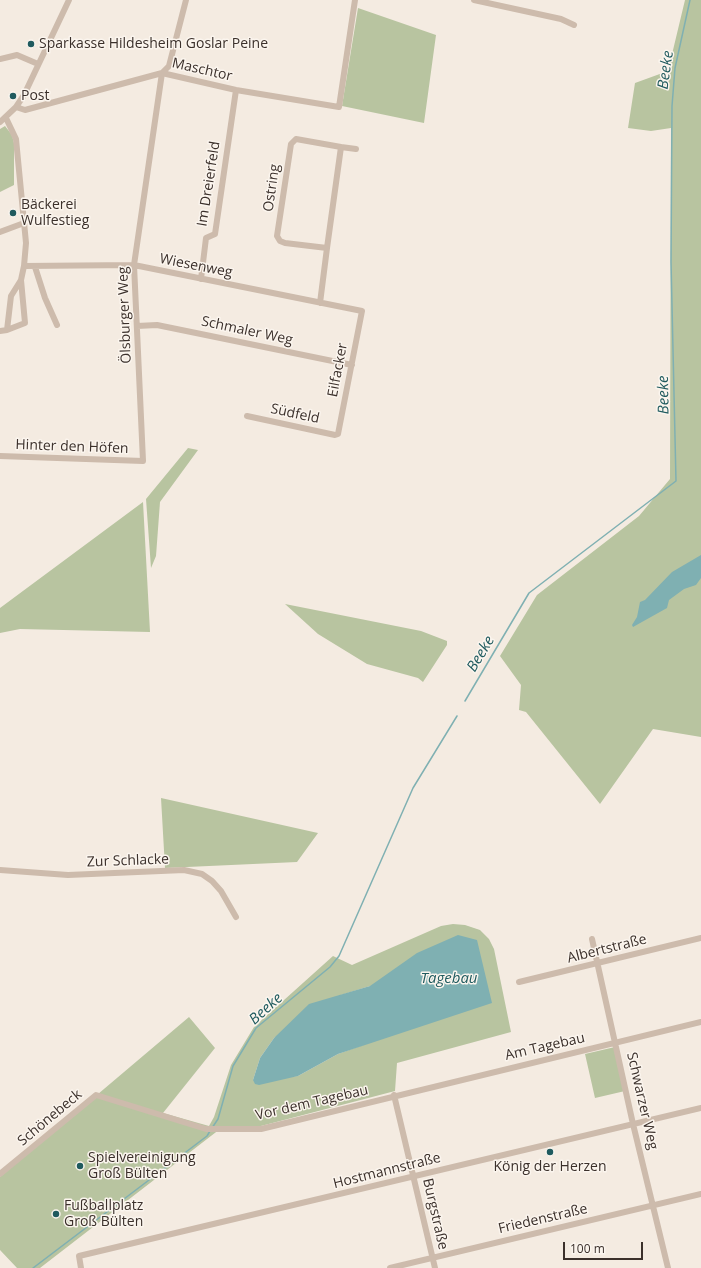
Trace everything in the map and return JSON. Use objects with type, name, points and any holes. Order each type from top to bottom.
[{"type":"street","points":[[0,122],[16,107],[69,0]]},
{"type":"street","points":[[162,73],[169,66],[186,0]]},
{"type":"street","name":"Maschtor","points":[[16,107],[25,110],[162,73],[236,90],[339,107],[355,0]]},
{"type":"street","points":[[474,0],[561,19],[574,25]]},
{"type":"street","points":[[0,59],[17,55],[38,64]]},
{"type":"street","name":"Ölsburger Weg","points":[[143,461],[134,265],[162,73]]},
{"type":"street","name":"Im Dreierfeld","points":[[201,279],[206,238],[215,234],[236,90]]},
{"type":"street","points":[[0,331],[25,323],[21,280],[26,243],[16,139],[6,118]]},
{"type":"street","name":"Ostring","points":[[327,248],[286,243],[280,241],[277,236],[291,144],[296,140],[356,148]]},
{"type":"street","points":[[320,303],[341,147]]},
{"type":"street","points":[[0,232],[24,223]]},
{"type":"street","name":"Wiesenweg","points":[[24,266],[134,265],[362,311]]},
{"type":"street","points":[[35,267],[45,298],[57,325]]},
{"type":"street","points":[[7,330],[11,296],[21,280]]},
{"type":"street","name":"Eilfacker","points":[[338,434],[362,311]]},
{"type":"street","name":"Schmaler Weg","points":[[137,326],[157,325],[352,365]]},
{"type":"street","name":"Südfeld","points":[[247,416],[335,435],[338,434]]},
{"type":"street","name":"Hinter den Höfen","points":[[0,456],[143,461]]},
{"type":"street","name":"Zur Schlacke","points":[[0,870],[68,875],[184,870],[202,874],[212,881],[221,891],[236,917]]},
{"type":"street","name":"Albertstraße","points":[[519,982],[701,938]]},
{"type":"street","name":"Schwarzer Weg","points":[[592,939],[596,964],[616,1042],[633,1124],[654,1205],[668,1268]]},
{"type":"street","name":"Am Tagebau","points":[[394,1096],[701,1022]]},
{"type":"street","name":"Vor dem Tagebau","points":[[96,1095],[206,1129],[215,1130],[261,1129],[394,1096]]},
{"type":"street","name":"Schönebeck","points":[[0,1174],[96,1095]]},
{"type":"street","name":"Burgstraße","points":[[394,1096],[435,1268]]},
{"type":"street","name":"Hostmannstraße","points":[[81,1268],[79,1256],[701,1108]]},
{"type":"street","name":"Friedenstraße","points":[[390,1268],[701,1194]]},
{"type":"green space","points":[[685,0],[701,0],[701,737],[653,729],[600,804],[526,712],[519,710],[521,685],[500,656],[537,595],[639,516],[670,479],[671,128],[651,131],[628,128],[635,83],[668,71]]},
{"type":"green space","points":[[358,8],[436,35],[424,123],[342,106]]},
{"type":"green space","points":[[5,126],[12,135],[14,143],[14,185],[0,192],[0,129]]},
{"type":"green space","points":[[188,448],[198,450],[160,502],[156,556],[151,568],[146,499]]},
{"type":"green space","points":[[143,502],[150,632],[20,629],[0,633],[0,608]]},
{"type":"green space","points":[[285,604],[421,631],[447,641],[447,645],[423,682],[418,678],[367,664],[318,634]]},
{"type":"green space","points":[[161,798],[318,833],[297,862],[165,868]]},
{"type":"green space","points":[[453,924],[465,925],[480,930],[489,939],[494,949],[511,1032],[397,1063],[395,1091],[261,1126],[220,1129],[40,1268],[17,1268],[0,1250],[0,1177],[189,1017],[215,1048],[163,1113],[209,1126],[214,1117],[231,1065],[254,1027],[333,956],[352,965],[441,926]],"holes":[[[370,986],[377,1040],[338,1054],[298,1076],[253,1080],[260,1058],[274,1038],[341,995]]]},
{"type":"green space","points":[[615,1047],[625,1091],[595,1098],[585,1054]]},
{"type":"water","points":[[701,555],[701,578],[696,585],[684,589],[669,600],[667,608],[633,627],[632,625],[637,617],[640,602],[645,600],[672,572]]},
{"type":"water","name":"Tagebau","points":[[458,935],[477,940],[492,1003],[338,1054],[298,1076],[259,1085],[255,1084],[253,1080],[260,1058],[274,1038],[309,1004],[370,986],[417,953]]},
{"type":"waterway","name":"Beeke","points":[[465,701],[529,593],[676,481],[671,262],[672,106],[675,68],[690,0]]},
{"type":"waterway","name":"Beeke","points":[[212,1128],[218,1119],[233,1066],[256,1028],[330,967],[339,956],[413,788],[457,716]]},
{"type":"waterway","name":"Beeke","points":[[33,1268],[207,1136],[210,1131]]},
{"type":"place","name":"Sparkasse Hildesheim Goslar Peine","points":[[31,44]]},
{"type":"place","name":"Post","points":[[13,96]]},
{"type":"place","name":"Bäckerei Wulfestieg","points":[[13,213]]},
{"type":"place","name":"König der Herzen","points":[[550,1152]]},
{"type":"place","name":"Spielvereinigung Groß Bülten","points":[[80,1166]]},
{"type":"place","name":"Fußballplatz Groß Bülten","points":[[56,1214]]}]
